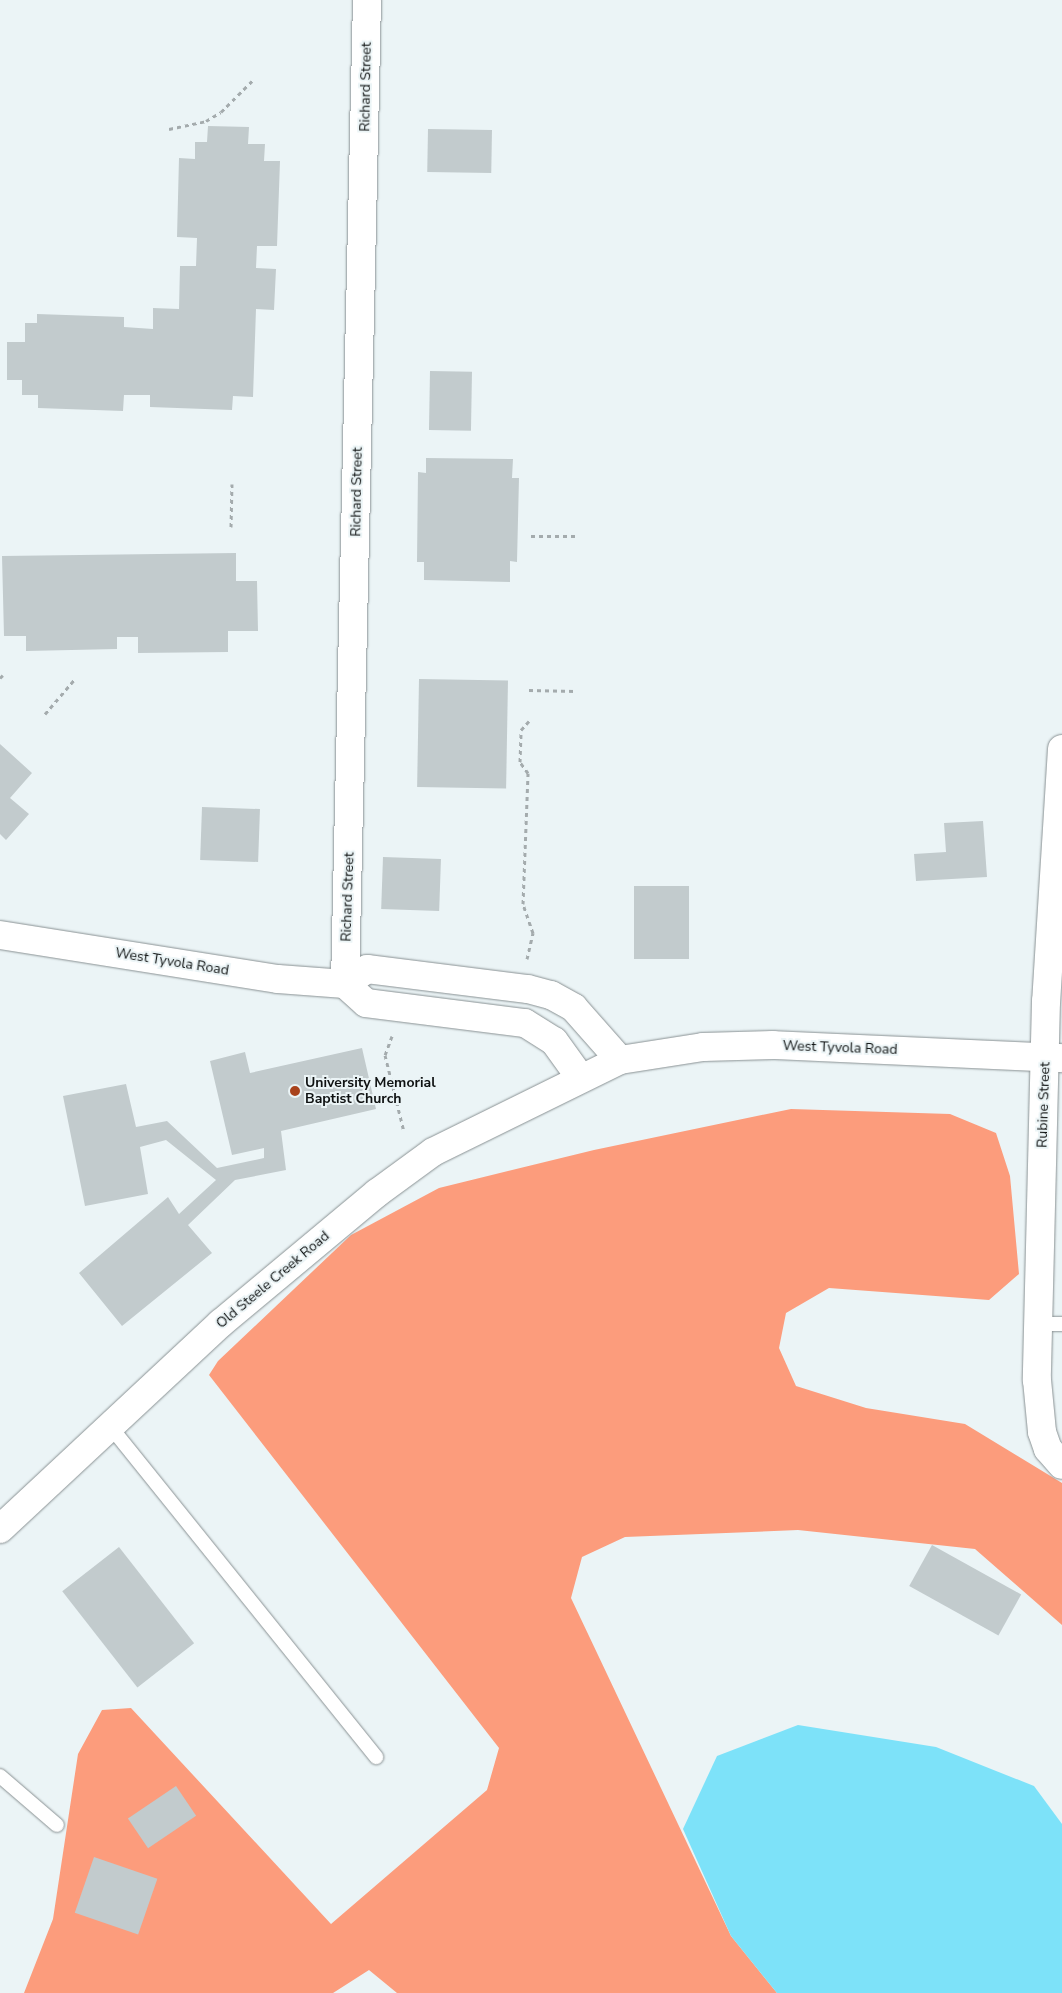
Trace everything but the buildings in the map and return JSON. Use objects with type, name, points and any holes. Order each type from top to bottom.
[{"type":"street","name":"Richard Street","points":[[345,984],[367,0]]},
{"type":"street","name":"Rubine Street","points":[[1058,1461],[1042,1432],[1037,1380],[1050,1324],[1054,1057],[1062,749]]},
{"type":"street","name":"West Tyvola Road","points":[[0,935],[278,979],[345,984]]},
{"type":"street","points":[[580,1077],[554,1041],[525,1023],[366,1003],[345,984],[366,969],[528,989],[551,994],[574,1008],[620,1060]]},
{"type":"street","name":"West Tyvola Road","points":[[580,1077],[620,1060],[703,1047],[773,1045],[1054,1057]]},
{"type":"street","name":"Old Steele Creek Road","points":[[0,1529],[221,1323],[377,1193],[433,1152],[580,1077]]},
{"type":"lane","points":[[110,1426],[376,1757]]},
{"type":"lane","points":[[0,1776],[57,1825]]},
{"type":"path","points":[[168,129],[206,122],[221,112],[252,81]]},
{"type":"path","points":[[231,527],[232,484]]},
{"type":"path","points":[[531,536],[579,536]]},
{"type":"path","points":[[45,714],[74,680]]},
{"type":"path","points":[[529,690],[576,690]]},
{"type":"path","points":[[527,959],[532,933],[523,904],[528,773],[520,762],[521,730],[529,721]]},
{"type":"path","points":[[393,1030],[385,1055],[404,1132]]},
{"type":"shaded area","points":[[791,1109],[950,1114],[996,1133],[1010,1176],[1019,1274],[989,1300],[829,1288],[786,1313],[779,1348],[796,1386],[866,1408],[965,1424],[1062,1483],[1062,1625],[975,1549],[798,1530],[625,1537],[582,1557],[571,1598],[731,1936],[777,1993],[397,1993],[369,1970],[333,1993],[24,1993],[53,1919],[78,1754],[102,1710],[131,1708],[331,1924],[487,1790],[499,1748],[209,1375],[218,1361],[351,1235],[439,1188],[594,1150]]},
{"type":"water","points":[[798,1725],[936,1747],[1034,1786],[1062,1824],[1062,1993],[777,1993],[731,1936],[683,1829],[717,1756]]},
{"type":"place","name":"University Memorial Baptist Church","points":[[295,1091]]}]
